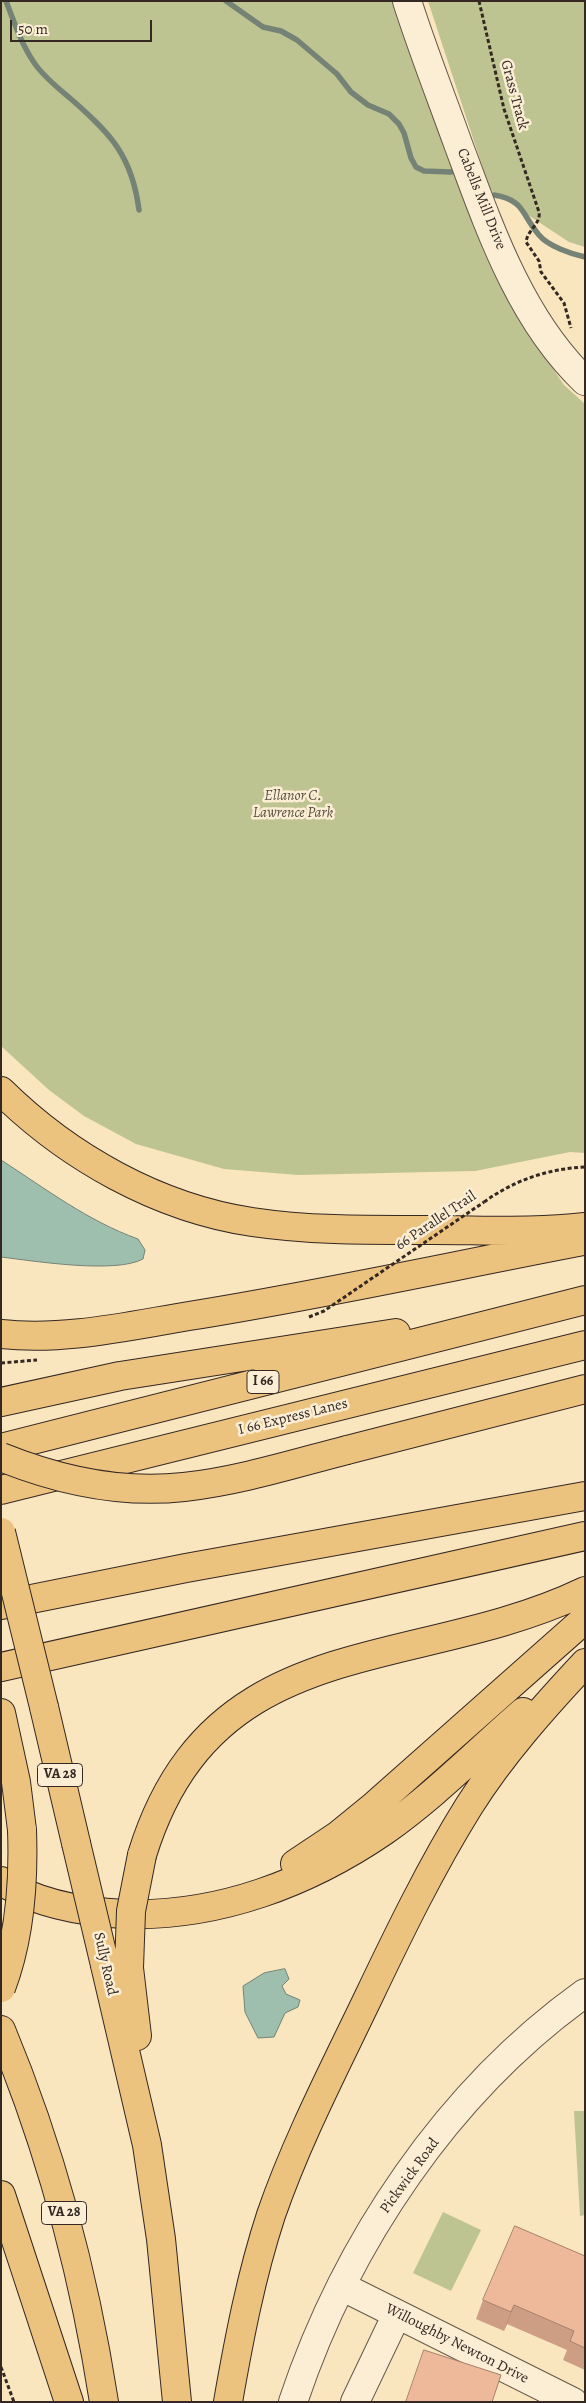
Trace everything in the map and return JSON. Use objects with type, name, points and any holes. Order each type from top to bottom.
[{"type":"highway","points":[[1,1091],[52,1135],[100,1167],[156,1194],[216,1214],[251,1222],[302,1227],[436,1230],[585,1226]]},
{"type":"highway","points":[[1,1334],[36,1336],[74,1333],[178,1318],[341,1289],[585,1241]]},
{"type":"highway","name":"I 66","points":[[1,1448],[585,1300]]},
{"type":"highway","points":[[1,1402],[129,1374],[352,1339],[524,1315]]},
{"type":"highway","points":[[498,1367],[585,1336]]},
{"type":"highway","name":"I 66 Express Lanes","points":[[1,1490],[585,1345]]},
{"type":"highway","points":[[1,1457],[65,1478],[104,1485],[158,1489],[189,1487],[226,1480],[585,1389]]},
{"type":"highway","points":[[1,1605],[186,1568],[585,1496]]},
{"type":"highway","name":"Sully Road","points":[[1,1532],[76,1843],[117,1967],[162,2239],[177,2402]]},
{"type":"highway","points":[[1,1667],[585,1536]]},
{"type":"highway","points":[[117,1967],[142,1855],[158,1809],[169,1788],[195,1751],[224,1722],[271,1691],[326,1667],[515,1619],[585,1591]]},
{"type":"highway","points":[[137,1914],[186,1905],[238,1889],[280,1871],[317,1851],[375,1804],[585,1618]]},
{"type":"highway","points":[[1,1881],[48,1902],[76,1909],[137,1914],[193,1910],[248,1898],[284,1885],[338,1859],[407,1814],[534,1702],[585,1663]]},
{"type":"highway","points":[[228,2402],[250,2288],[266,2233],[282,2185],[329,2078],[397,1938],[469,1806],[521,1736],[585,1663]]},
{"type":"highway","points":[[1,1988],[12,1952],[18,1920],[22,1875],[22,1830],[16,1782],[2,1715]]},
{"type":"highway","name":"VA 28","points":[[1,2030],[36,2122],[70,2232],[84,2290],[104,2402]]},
{"type":"highway","points":[[1,2195],[69,2402]]},
{"type":"street","name":"Cabells Mill Drive","points":[[407,1],[489,227],[534,313],[565,360],[585,381]]},
{"type":"street","name":"Pickwick Road","points":[[293,2402],[315,2344],[341,2286],[393,2197],[456,2115],[516,2050],[585,1993]]},
{"type":"street","name":"Willoughby Newton Drive","points":[[341,2286],[573,2402]]},
{"type":"street","points":[[355,2402],[397,2314]]},
{"type":"path","name":"Grass Track","points":[[479,1],[504,109],[539,212],[538,222],[528,232],[526,242],[528,248],[539,261],[541,272],[564,303],[572,332]]},
{"type":"path","name":"66 Parallel Trail","points":[[309,1317],[324,1311],[484,1202],[520,1180],[544,1172],[585,1167]]},
{"type":"path","points":[[1,2367],[14,2402]]},
{"type":"green space","name":"Ellanor C. Lawrence Park","points":[[1,1],[399,1],[468,207],[524,326],[564,385],[585,404],[585,1153],[570,1152],[475,1171],[298,1175],[224,1169],[136,1144],[84,1116],[49,1090],[1,1046]]},
{"type":"green space","points":[[428,1],[585,1],[585,247],[569,242],[490,190]]},
{"type":"green space","points":[[574,2111],[585,2111],[585,2215],[580,2216]]},
{"type":"green space","points":[[443,2212],[481,2230],[451,2291],[413,2273]]},
{"type":"shaded area","points":[[1,1160],[85,1214],[138,1239],[145,1250],[143,1259],[114,1266],[94,1266],[1,1257]]},
{"type":"shaded area","points":[[285,1969],[289,1979],[282,1986],[286,1994],[300,2000],[298,2007],[285,2013],[274,2037],[258,2038],[245,2012],[243,1986],[264,1973]]},
{"type":"building","points":[[515,2226],[585,2256],[585,2348],[570,2341],[574,2331],[514,2305],[511,2312],[483,2300]]},
{"type":"building","points":[[424,2350],[501,2375],[492,2402],[406,2402]]},
{"type":"waterway","points":[[6,1],[22,42],[35,64],[47,78],[98,124],[117,147],[131,175],[139,210]]},
{"type":"waterway","points":[[226,1],[263,27],[281,31],[297,40],[337,74],[351,92],[368,105],[389,114],[399,124],[404,133],[411,158],[416,167],[424,171],[451,172]]},
{"type":"waterway","points":[[494,195],[512,200],[517,204],[539,235],[548,243],[567,252],[585,257]]}]
